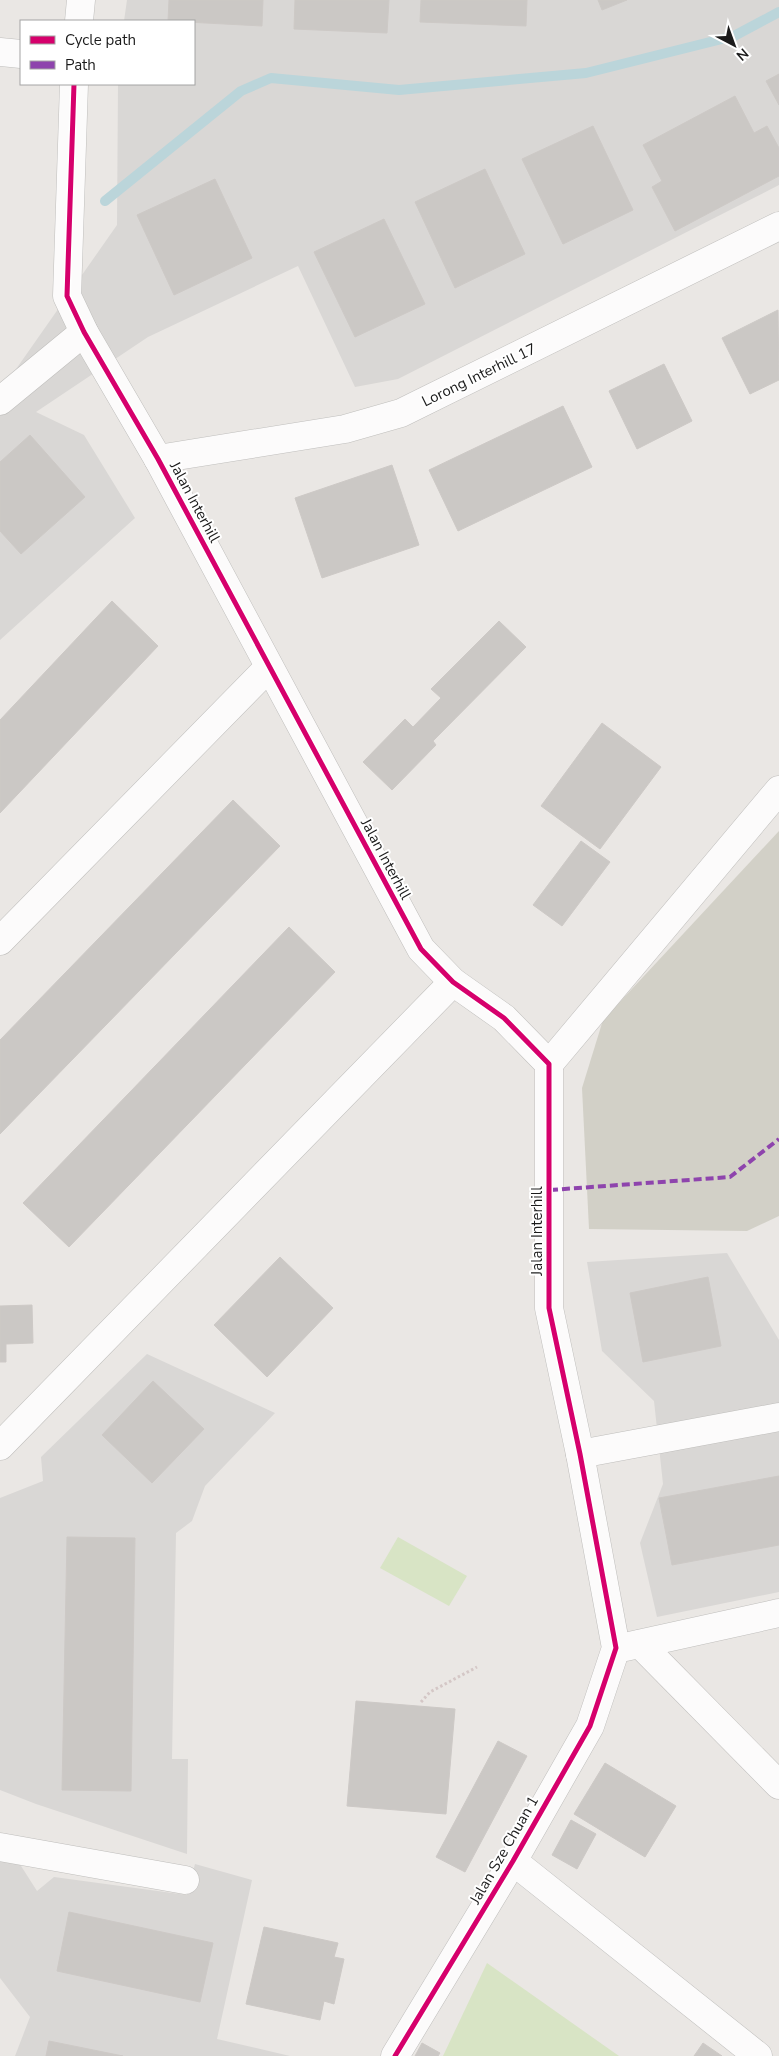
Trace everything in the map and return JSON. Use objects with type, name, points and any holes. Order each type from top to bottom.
[{"type":"street","points":[[79,20],[81,0]]},
{"type":"street","points":[[0,52],[20,54]]},
{"type":"street","name":"Jalan Interhill","points":[[74,85],[67,296],[84,332],[158,459],[421,949],[453,982],[504,1018],[548,1064],[549,1308],[580,1454],[628,1646]]},
{"type":"street","name":"Lorong Interhill 17","points":[[158,459],[345,430],[401,413],[779,226]]},
{"type":"street","points":[[0,401],[84,332]]},
{"type":"street","points":[[0,941],[269,667]]},
{"type":"street","points":[[548,1064],[779,790]]},
{"type":"street","points":[[0,1446],[453,982]]},
{"type":"street","points":[[580,1454],[779,1417]]},
{"type":"street","points":[[628,1646],[779,1613]]},
{"type":"street","points":[[628,1646],[779,1785]]},
{"type":"street","name":"Jalan Sze Chuan 1","points":[[395,2056],[513,1861],[590,1726],[628,1646]]},
{"type":"street","points":[[0,1847],[186,1880]]},
{"type":"street","points":[[513,1861],[758,2056]]},
{"type":"path","points":[[421,1702],[430,1692],[477,1667]]},
{"type":"shaded area","points":[[127,0],[779,0],[779,185],[398,379],[355,387],[298,266],[148,337],[36,412],[84,435],[135,518],[0,640],[0,392],[117,225],[118,85],[195,85],[195,20],[124,20]]},
{"type":"shaded area","points":[[779,831],[779,1216],[747,1231],[589,1229],[582,1088],[603,1020]]},
{"type":"shaded area","points":[[727,1253],[779,1340],[779,1592],[657,1617],[640,1543],[663,1484],[654,1401],[602,1351],[587,1262]]},
{"type":"shaded area","points":[[147,1354],[275,1413],[205,1486],[192,1521],[176,1533],[172,1759],[188,1759],[187,1854],[36,1804],[0,1790],[0,1498],[43,1481],[41,1457]]},
{"type":"shaded area","points":[[0,1833],[37,1891],[54,1877],[187,1895],[195,1864],[252,1880],[217,2039],[290,2056],[15,2056],[30,2017],[0,1978]]},
{"type":"green space","points":[[398,1537],[467,1576],[449,1606],[380,1568]]},
{"type":"green space","points":[[487,1963],[619,2056],[443,2056]]},
{"type":"building","points":[[169,0],[263,0],[262,26],[195,22],[195,20],[168,20]]},
{"type":"building","points":[[295,0],[389,0],[387,33],[294,29]]},
{"type":"building","points":[[421,0],[527,0],[526,26],[420,22]]},
{"type":"building","points":[[598,0],[627,0],[602,10]]},
{"type":"building","points":[[779,74],[779,105],[766,81]]},
{"type":"building","points":[[735,96],[754,133],[767,126],[779,148],[779,176],[675,231],[652,187],[662,181],[643,145]]},
{"type":"building","points":[[593,126],[633,210],[563,244],[522,159]]},
{"type":"building","points":[[485,169],[525,254],[455,288],[415,202]]},
{"type":"building","points":[[215,179],[252,258],[174,295],[137,215]]},
{"type":"building","points":[[384,219],[425,304],[355,337],[314,252]]},
{"type":"building","points":[[778,310],[779,380],[750,394],[722,338]]},
{"type":"building","points":[[664,364],[692,421],[637,449],[609,391]]},
{"type":"building","points":[[563,406],[592,467],[458,531],[429,470]]},
{"type":"building","points":[[30,435],[85,497],[21,554],[0,531],[0,462]]},
{"type":"building","points":[[392,465],[419,545],[322,578],[295,498]]},
{"type":"building","points":[[112,601],[158,646],[0,813],[0,720]]},
{"type":"building","points":[[499,621],[526,647],[433,741],[436,745],[392,790],[363,762],[405,719],[413,727],[441,698],[431,689]]},
{"type":"building","points":[[602,723],[661,767],[600,849],[541,806]]},
{"type":"building","points":[[233,800],[280,846],[0,1134],[0,1040]]},
{"type":"building","points":[[581,841],[610,862],[562,926],[533,905]]},
{"type":"building","points":[[289,927],[335,972],[69,1247],[23,1203]]},
{"type":"building","points":[[280,1257],[333,1308],[267,1377],[214,1325]]},
{"type":"building","points":[[708,1277],[721,1346],[643,1362],[630,1293]]},
{"type":"building","points":[[32,1305],[33,1343],[6,1344],[6,1362],[0,1362],[0,1306]]},
{"type":"building","points":[[153,1381],[204,1429],[152,1483],[102,1435]]},
{"type":"building","points":[[779,1476],[779,1545],[672,1565],[659,1498]]},
{"type":"building","points":[[67,1537],[135,1538],[131,1791],[62,1790]]},
{"type":"building","points":[[356,1701],[455,1709],[446,1814],[347,1806]]},
{"type":"building","points":[[498,1741],[527,1756],[465,1872],[436,1857]]},
{"type":"building","points":[[605,1763],[676,1806],[645,1857],[574,1814]]},
{"type":"building","points":[[571,1820],[596,1834],[577,1869],[552,1855]]},
{"type":"building","points":[[69,1912],[213,1943],[200,2002],[57,1971]]},
{"type":"building","points":[[264,1927],[338,1943],[334,1957],[344,1959],[334,2004],[324,2001],[320,2020],[246,2004]]},
{"type":"building","points":[[49,2041],[123,2056],[46,2056]]},
{"type":"building","points":[[422,2043],[440,2053],[438,2056],[415,2056]]},
{"type":"building","points":[[703,2043],[722,2056],[694,2056]]},
{"type":"waterway","points":[[105,201],[241,91],[271,78],[399,90],[586,73],[734,36],[779,12]]},
{"type":"marked path","points":[[550,1190],[730,1177],[779,1139]]},
{"type":"cycle path","points":[[74,85],[67,296],[84,332],[158,459],[421,949],[453,982],[504,1018],[549,1064],[549,1308],[580,1454],[616,1648],[590,1726],[513,1861],[395,2056]]}]
